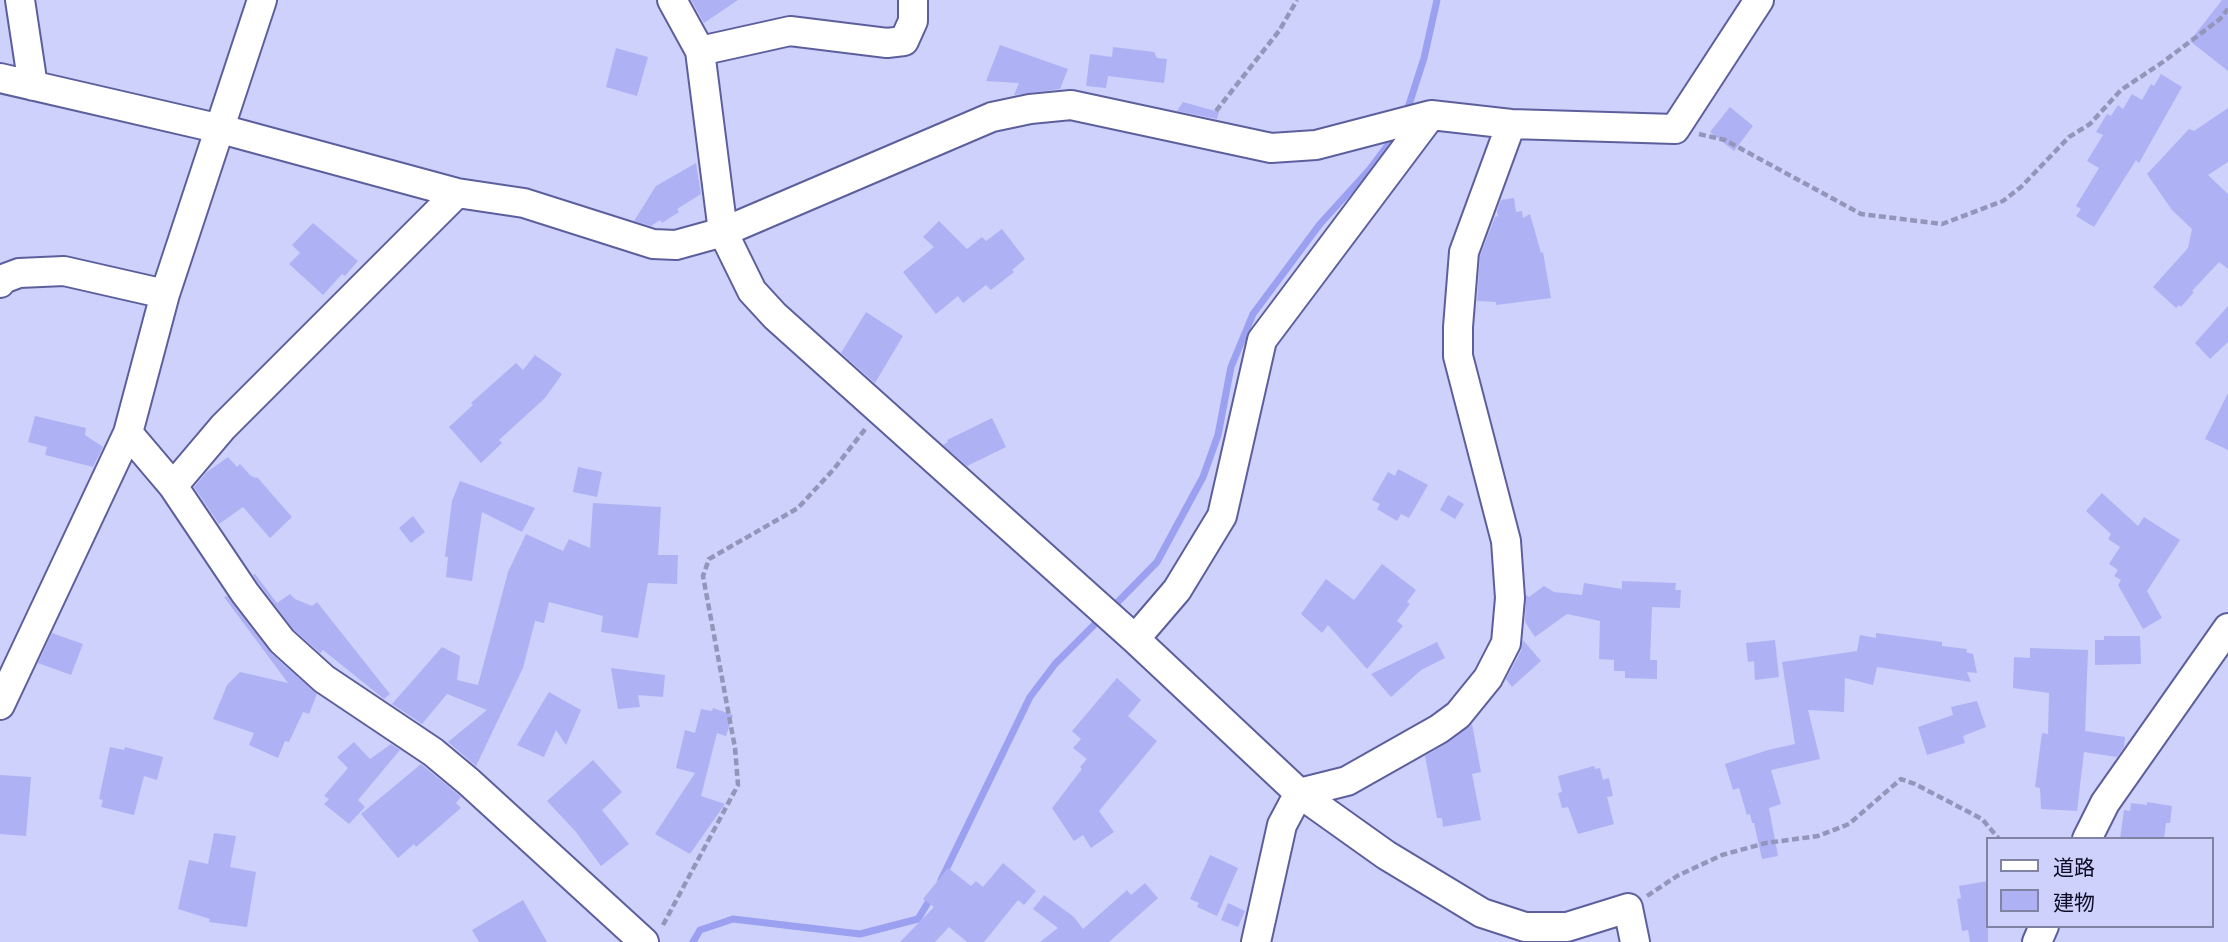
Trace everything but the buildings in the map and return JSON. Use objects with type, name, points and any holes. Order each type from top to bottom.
[{"type":"street","points":[[20,0],[33,86]]},
{"type":"street","points":[[0,705],[128,433],[165,294],[262,0]]},
{"type":"street","points":[[672,0],[700,51],[723,232],[752,291],[775,317],[1135,639],[1299,793],[1386,855],[1482,913],[1525,927],[1567,927],[1628,908],[1635,942]]},
{"type":"street","points":[[700,51],[790,31],[887,43],[904,41],[913,21],[913,0]]},
{"type":"street","points":[[0,78],[220,130],[457,193],[524,203],[653,244],[676,245],[723,232],[992,117],[1030,108],[1071,105],[1271,148],[1316,145],[1432,115],[1511,124],[1675,129],[1759,0]]},
{"type":"street","points":[[1135,639],[1177,590],[1222,516],[1262,341],[1432,115]]},
{"type":"street","points":[[1256,942],[1282,825],[1299,793],[1347,781],[1439,729],[1458,715],[1488,678],[1506,643],[1510,598],[1506,541],[1458,356],[1458,327],[1464,252],[1511,124]]},
{"type":"street","points":[[173,486],[223,427],[457,193]]},
{"type":"street","points":[[0,282],[19,273],[64,271],[165,294]]},
{"type":"street","points":[[128,433],[173,486],[245,593],[282,641],[324,679],[433,752],[652,936]]},
{"type":"street","points":[[2088,837],[2105,803],[2228,628]]},
{"type":"path","points":[[1198,134],[1279,31],[1297,0]]},
{"type":"path","points":[[1675,129],[1725,139],[1861,214],[1942,224],[2003,201],[2021,187],[2069,136],[2090,124],[2121,90],[2220,19],[2228,9]]},
{"type":"path","points":[[652,936],[737,785],[735,748],[703,576],[709,559],[798,508],[833,470],[879,411]]},
{"type":"path","points":[[1628,908],[1677,876],[1722,855],[1766,843],[1818,836],[1849,824],[1901,779],[1915,783],[1982,819],[1997,837]]},
{"type":"waterway","points":[[1406,114],[1424,58],[1437,0]]},
{"type":"waterway","points":[[1110,610],[1157,562],[1203,477],[1218,435],[1231,367],[1253,314],[1320,224],[1370,169],[1396,134]]},
{"type":"waterway","points":[[941,880],[1030,697],[1055,664],[1101,618]]},
{"type":"waterway","points":[[693,942],[700,930],[733,919],[860,934],[918,919],[932,896]]}]
